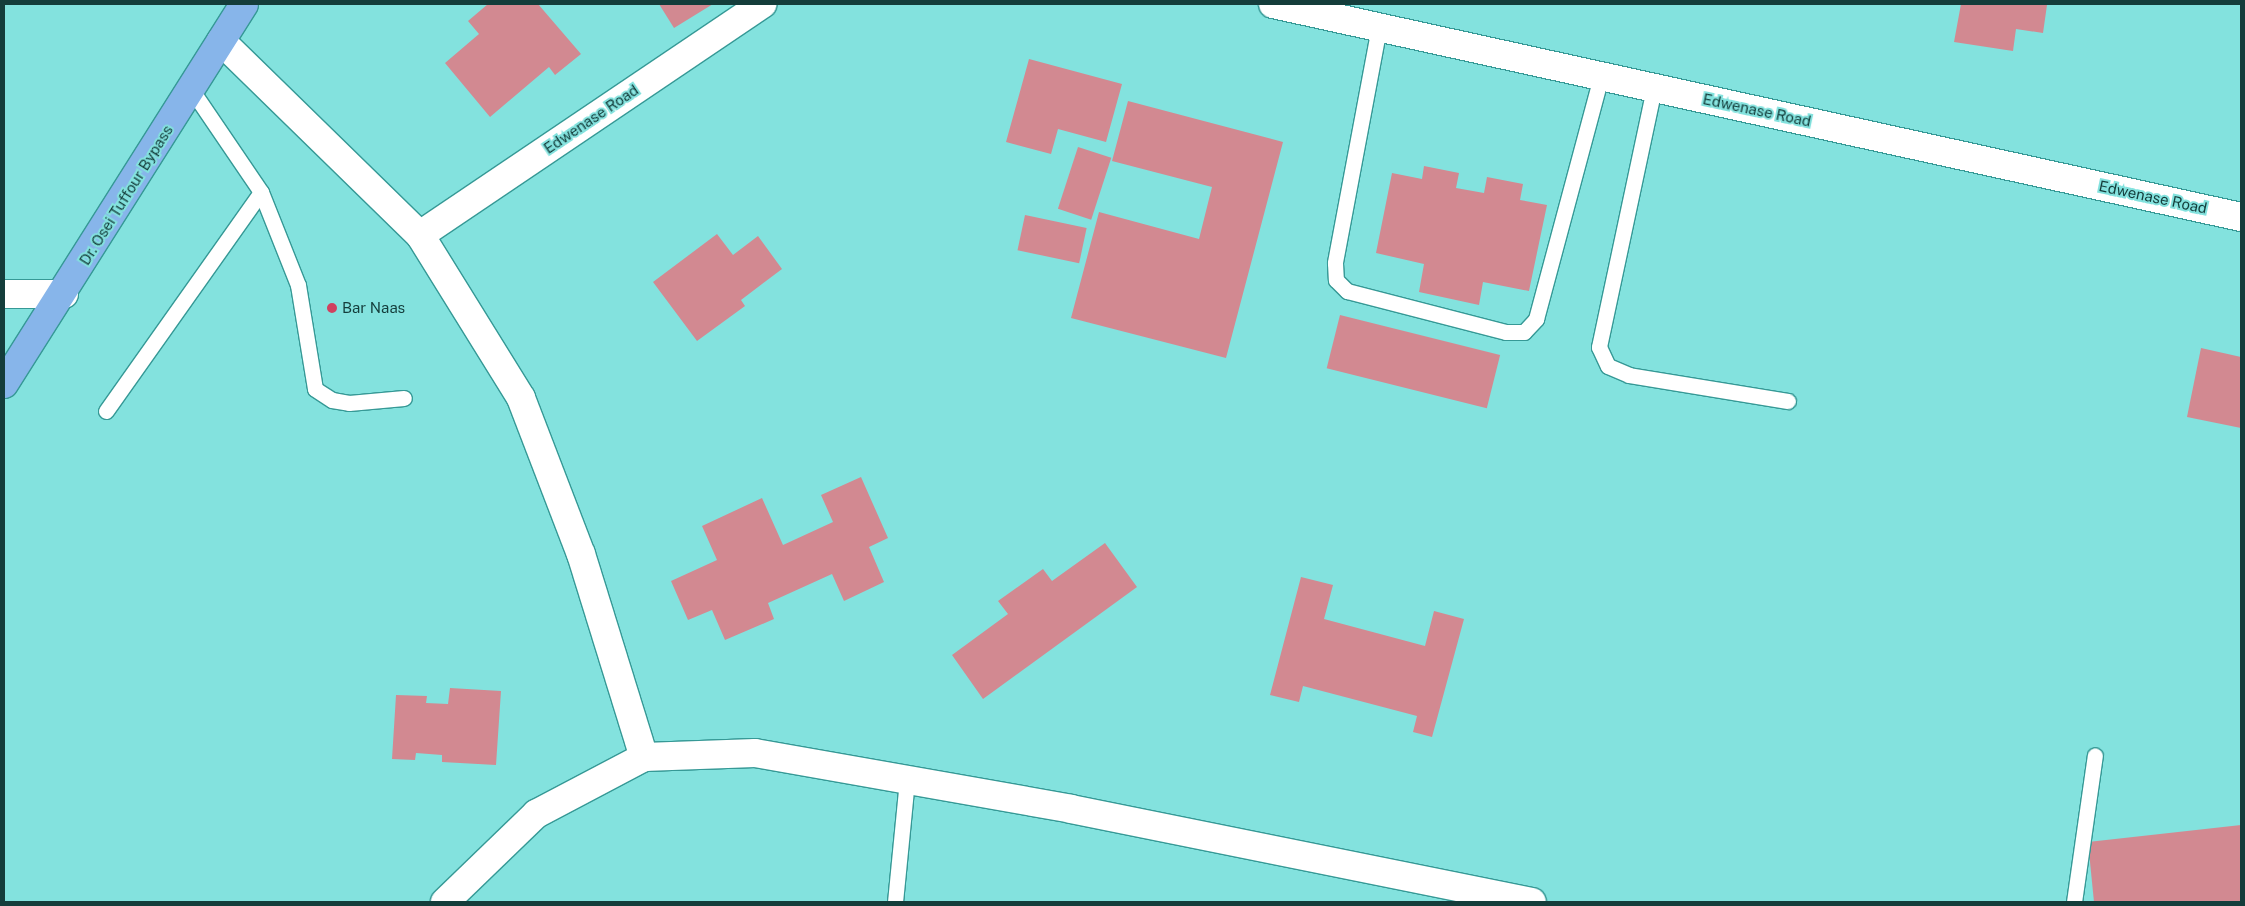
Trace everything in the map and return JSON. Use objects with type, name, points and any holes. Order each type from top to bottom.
[{"type":"highway","name":"Dr. Osei Tuffour Bypass","points":[[4,384],[64,294],[244,4]]},
{"type":"street","name":"Edwenase Road","points":[[420,235],[762,4]]},
{"type":"street","name":"Edwenase Road","points":[[1273,4],[2241,216]]},
{"type":"street","points":[[221,41],[420,235],[521,398],[581,554],[644,758]]},
{"type":"street","points":[[4,294],[64,294]]},
{"type":"street","points":[[446,902],[536,814],[644,758],[754,753],[907,780],[1532,902]]},
{"type":"lane","points":[[1379,27],[1335,263],[1336,280],[1347,291],[1506,332],[1524,332],[1536,320],[1601,76]]},
{"type":"lane","points":[[1654,88],[1599,347],[1608,366],[1629,375],[1788,401]]},
{"type":"lane","points":[[191,90],[261,192],[298,284],[315,389],[332,400],[349,403],[404,398]]},
{"type":"lane","points":[[106,411],[261,192]]},
{"type":"lane","points":[[2074,902],[2095,754]]},
{"type":"lane","points":[[895,902],[907,780]]},
{"type":"building","points":[[488,4],[538,4],[581,54],[555,75],[549,67],[490,117],[445,63],[479,34],[468,21]]},
{"type":"building","points":[[659,4],[713,4],[674,28]]},
{"type":"building","points":[[1961,4],[2047,5],[2043,33],[2016,29],[2013,51],[1954,42]]},
{"type":"building","points":[[1029,59],[1122,84],[1106,142],[1058,129],[1051,154],[1006,142]]},
{"type":"building","points":[[1128,101],[1283,142],[1226,358],[1071,318],[1099,212],[1199,239],[1212,187],[1112,161]]},
{"type":"building","points":[[1078,147],[1111,158],[1091,220],[1058,209]]},
{"type":"building","points":[[1424,166],[1459,173],[1456,188],[1484,193],[1487,177],[1523,184],[1520,200],[1547,205],[1529,291],[1483,282],[1479,305],[1419,292],[1424,264],[1376,253],[1392,173],[1422,179]]},
{"type":"building","points":[[1025,215],[1087,228],[1079,263],[1018,250]]},
{"type":"building","points":[[717,234],[733,255],[758,236],[782,269],[741,300],[745,306],[697,341],[653,282]]},
{"type":"building","points":[[1340,315],[1500,355],[1487,408],[1327,368]]},
{"type":"building","points":[[2201,348],[2241,357],[2241,428],[2187,417]]},
{"type":"building","points":[[861,477],[888,538],[869,547],[884,582],[844,601],[832,574],[768,603],[774,619],[725,640],[712,610],[688,620],[671,581],[717,560],[702,526],[762,498],[783,545],[833,522],[821,495]]},
{"type":"building","points":[[1105,543],[1137,587],[983,699],[952,655],[1008,614],[998,601],[1043,569],[1052,581]]},
{"type":"building","points":[[1301,577],[1333,585],[1324,619],[1425,646],[1434,611],[1464,619],[1432,737],[1413,732],[1417,716],[1303,686],[1299,702],[1270,695]]},
{"type":"building","points":[[450,688],[501,691],[496,765],[442,762],[442,755],[416,753],[415,760],[392,759],[396,695],[427,696],[426,703],[448,704]]},
{"type":"building","points":[[2241,825],[2241,902],[2094,902],[2088,842]]},
{"type":"place","name":"Bar Naas","points":[[332,308]]}]
